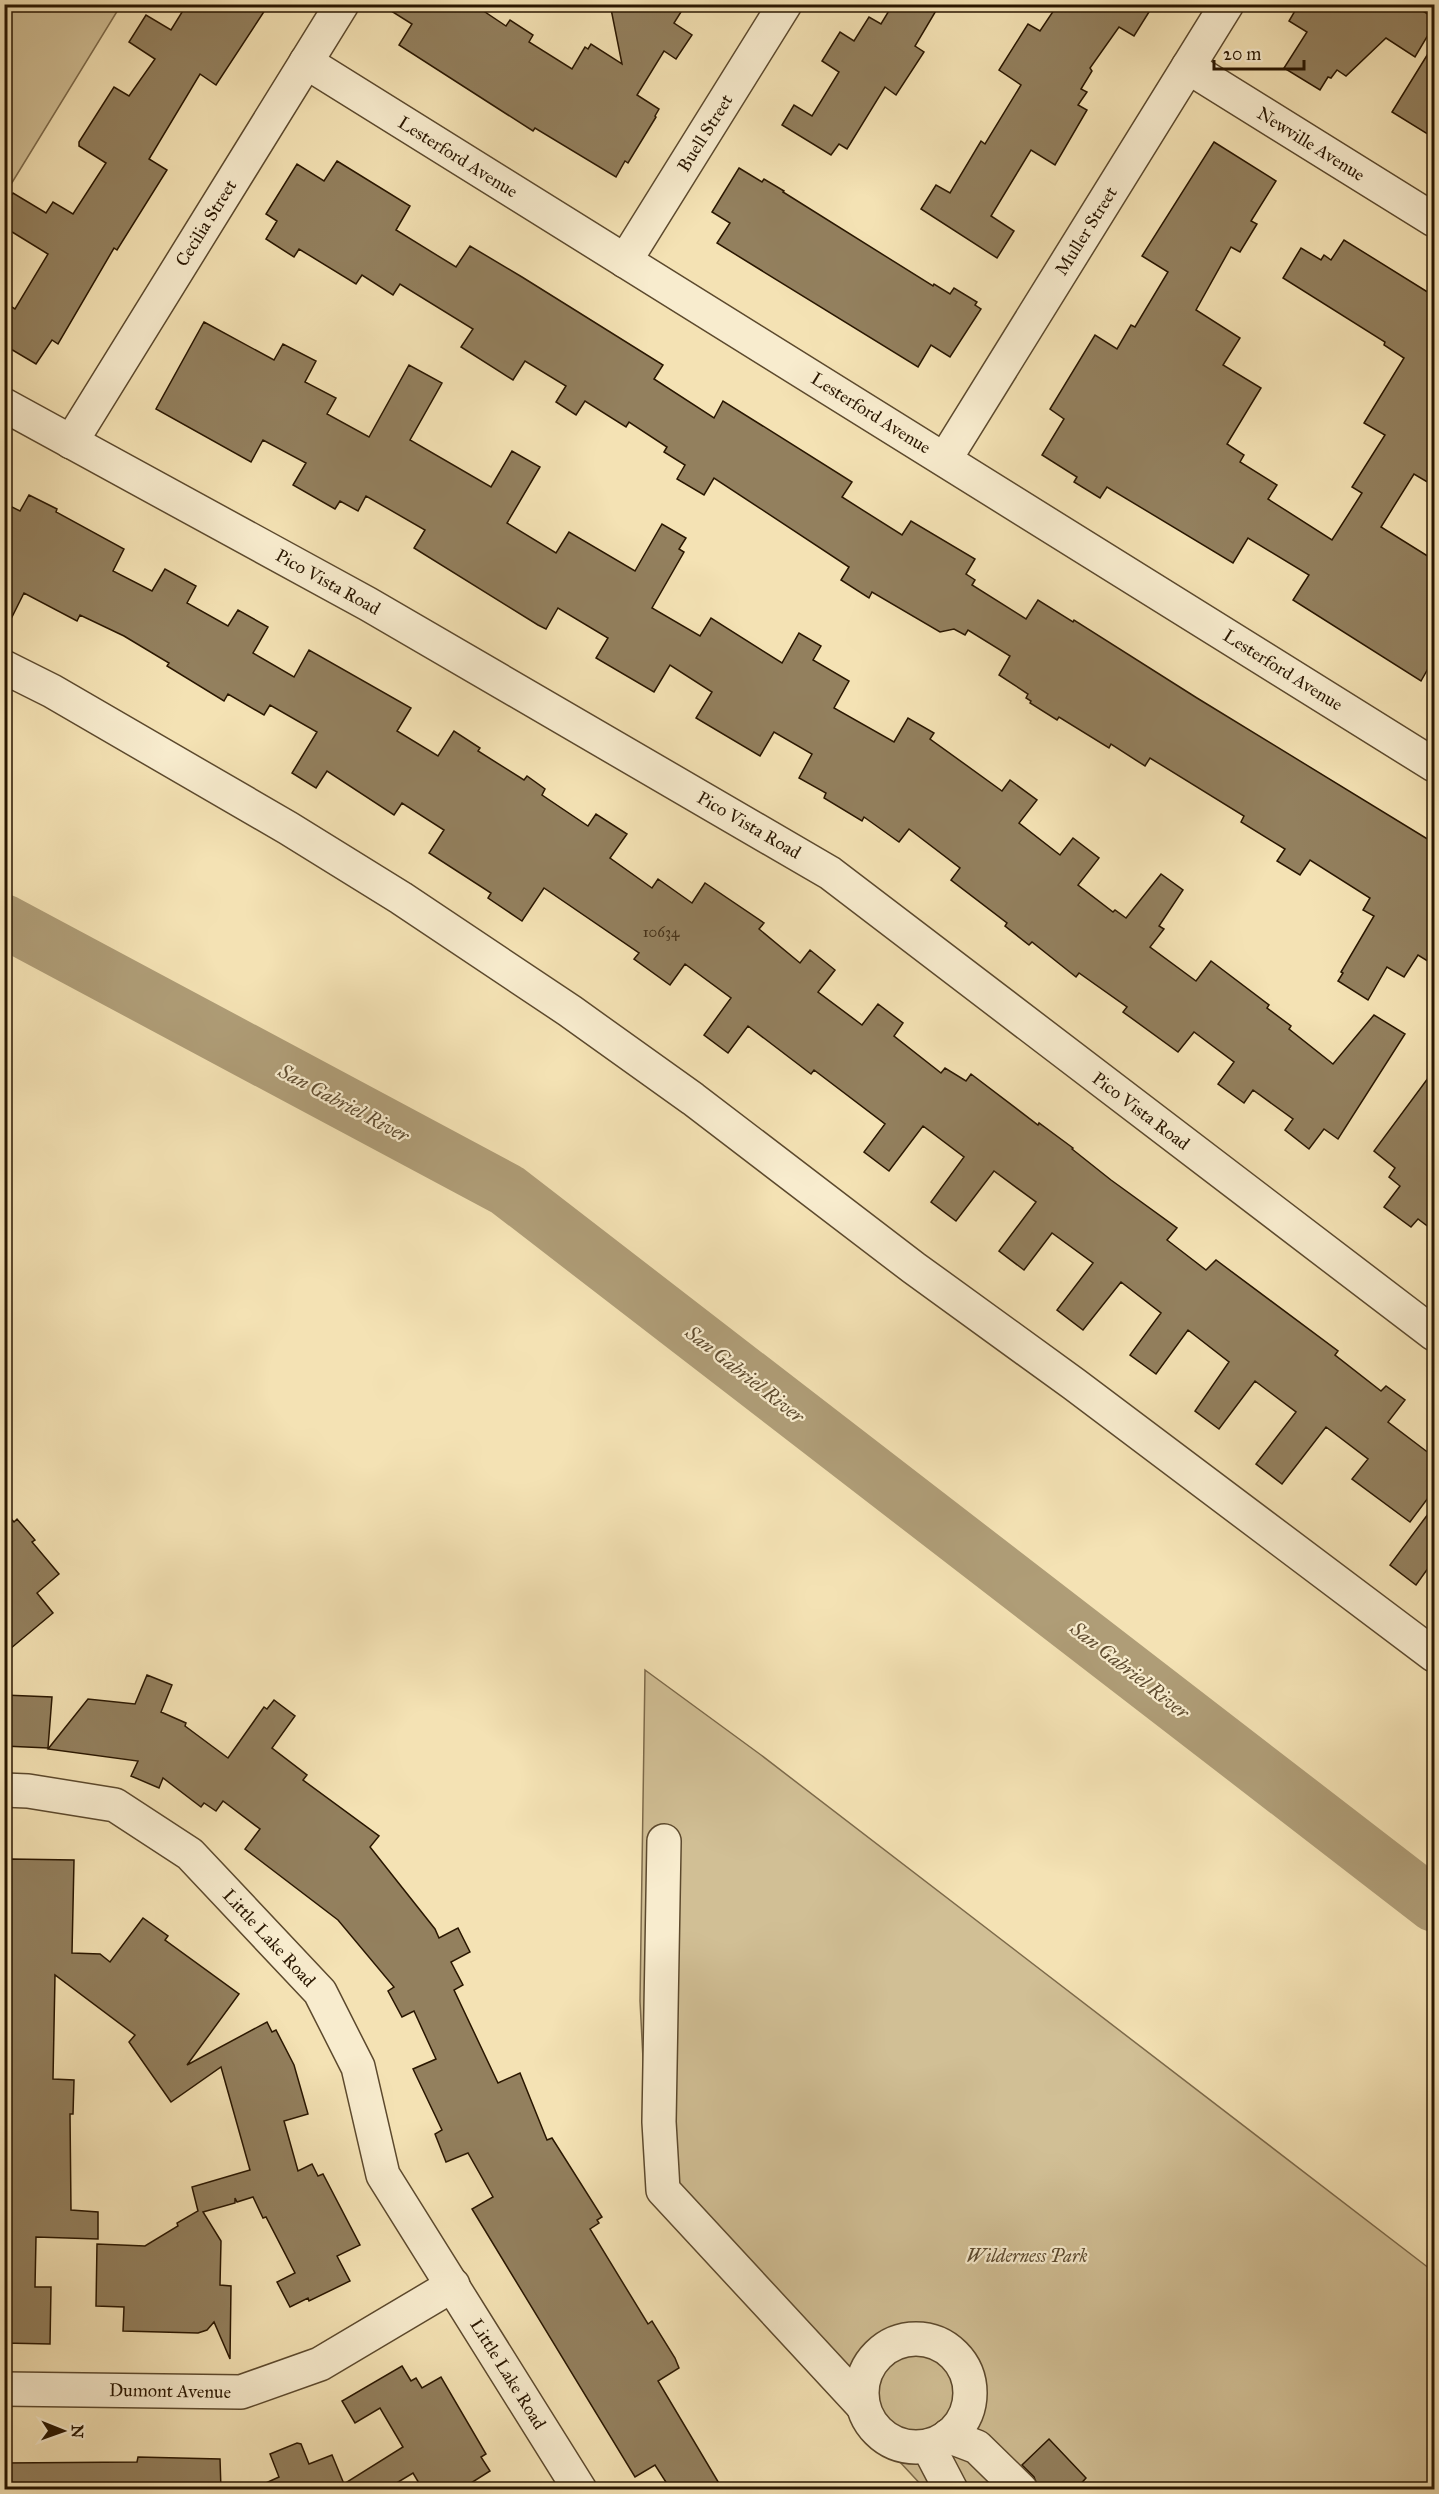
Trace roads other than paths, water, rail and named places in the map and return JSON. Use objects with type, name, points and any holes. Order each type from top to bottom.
[{"type":"street","name":"Cecilia Street","points":[[71,442],[342,4]]},
{"type":"street","name":"Buell Street","points":[[625,261],[785,4]]},
{"type":"street","name":"Muller Street","points":[[945,459],[1227,4]]},
{"type":"street","name":"Lesterford Avenue","points":[[306,62],[1434,765]]},
{"type":"street","name":"Newville Avenue","points":[[1188,67],[1434,220]]},
{"type":"street","name":"Pico Vista Road","points":[[4,405],[408,627],[830,873],[1434,1334]]},
{"type":"street","points":[[4,667],[52,691],[288,828],[401,898],[570,1011],[693,1099],[914,1268],[1074,1384],[1434,1656]]},
{"type":"street","name":"Little Lake Road","points":[[4,1790],[28,1791],[115,1805],[190,1854],[320,1992],[358,2067],[383,2175],[580,2490]]},
{"type":"street","points":[[664,1841],[659,2122],[663,2190],[863,2406]]},
{"type":"street","name":"Dumont Avenue","points":[[4,2389],[241,2392],[320,2364],[453,2285]]},
{"type":"street","points":[[938,2441],[960,2425],[967,2410],[970,2394],[968,2378],[960,2361],[947,2348],[931,2340],[913,2338],[895,2342],[879,2352],[868,2367],[861,2390],[863,2406],[870,2422],[881,2435],[895,2443],[912,2447],[938,2441],[977,2447],[1022,2490]]},
{"type":"street","points":[[938,2441],[951,2490]]},
{"type":"waterway","name":"San Gabriel River","points":[[4,921],[507,1190],[1434,1905]]},
{"type":"park label","name":"Wilderness Park","points":[[1027,2256]]}]
